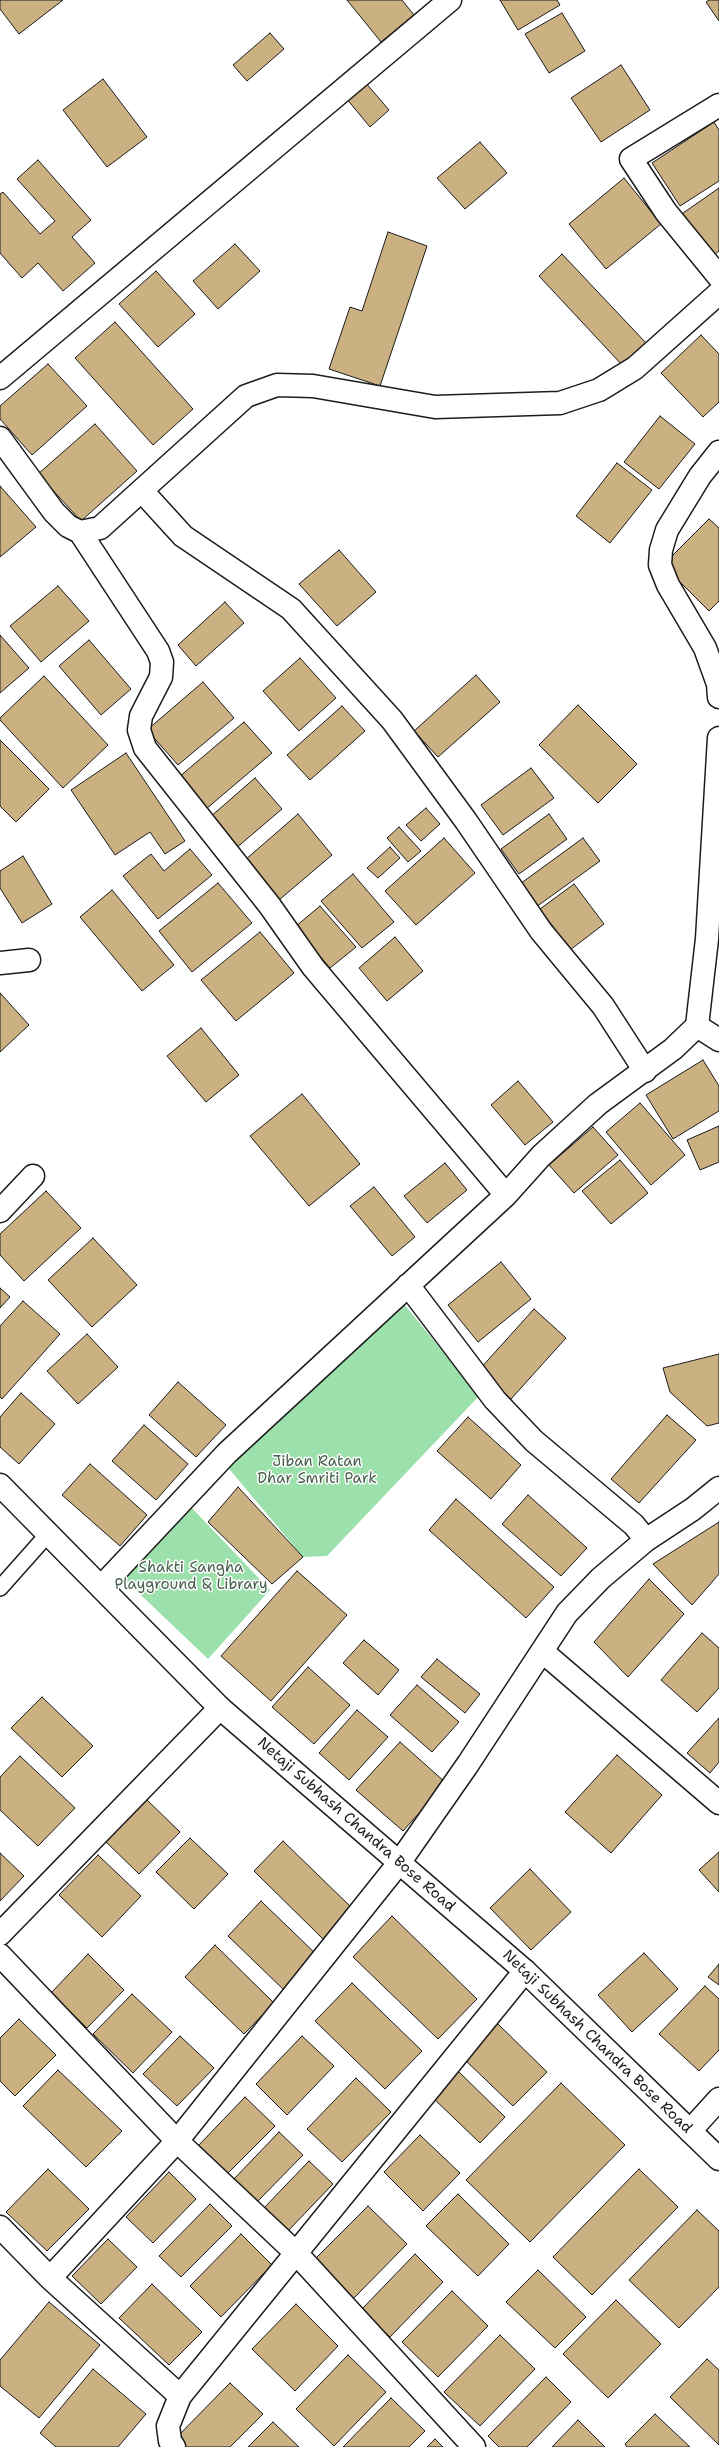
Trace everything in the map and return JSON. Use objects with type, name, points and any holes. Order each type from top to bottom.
[{"type":"street","points":[[0,378],[450,0]]},
{"type":"street","points":[[719,105],[631,159],[666,212],[719,277]]},
{"type":"street","points":[[80,532],[100,528],[246,396],[277,385],[313,386],[435,407],[560,403],[599,390],[635,368],[719,293]]},
{"type":"street","points":[[0,438],[54,512],[68,526],[80,532],[158,651],[162,662],[160,677],[140,716],[139,730],[145,748],[270,906],[313,967],[506,1195]]},
{"type":"street","points":[[719,452],[700,476],[667,530],[661,550],[660,565],[668,585],[705,648],[718,684],[719,697]]},
{"type":"street","points":[[142,491],[183,536],[291,609],[392,720],[466,821],[541,930],[602,1006],[645,1071]]},
{"type":"street","points":[[102,1586],[227,1453],[506,1195],[541,1156],[598,1104],[673,1049],[697,1026],[707,940],[719,738]]},
{"type":"street","points":[[0,963],[29,960]]},
{"type":"street","points":[[697,1026],[719,1040]]},
{"type":"street","points":[[0,1211],[33,1176]]},
{"type":"street","points":[[408,1285],[495,1400],[534,1441],[634,1525],[646,1540]]},
{"type":"street","name":"Netaji Subhash Chandra Bose Road","points":[[0,1485],[102,1586],[220,1708],[525,1971],[719,2159]]},
{"type":"street","points":[[50,2278],[177,2141],[399,1863],[543,1652],[568,1612],[601,1578],[646,1540],[693,1509],[719,1488]]},
{"type":"street","points":[[543,1652],[719,1803]]},
{"type":"street","points":[[0,1934],[220,1708]]},
{"type":"street","points":[[0,1955],[177,2141],[296,2253],[474,2447]]},
{"type":"street","points":[[174,2447],[170,2441],[168,2426],[180,2396],[525,1971]]},
{"type":"street","points":[[690,2131],[719,2099]]},
{"type":"street","points":[[0,2227],[50,2278],[180,2396]]},
{"type":"lane","points":[[0,1588],[48,1534]]},
{"type":"green space","name":"Jiban Ratan Dhar Smriti Park","points":[[404,1304],[479,1396],[327,1556],[303,1557],[225,1464]]},
{"type":"green space","name":"Shakti Sangha Playground & Library","points":[[191,1507],[270,1590],[208,1659],[122,1577]]},
{"type":"building","points":[[0,0],[63,0],[19,34],[0,9]]},
{"type":"building","points":[[347,0],[402,0],[414,15],[381,42]]},
{"type":"building","points":[[500,0],[557,0],[560,5],[518,30]]},
{"type":"building","points":[[709,0],[719,0],[719,21],[706,2]]},
{"type":"building","points":[[562,13],[585,51],[549,73],[525,34]]},
{"type":"building","points":[[270,33],[284,49],[247,81],[233,65]]},
{"type":"building","points":[[621,65],[650,110],[601,142],[571,98]]},
{"type":"building","points":[[103,79],[147,137],[107,167],[63,110]]},
{"type":"building","points":[[365,82],[389,110],[370,127],[346,98]]},
{"type":"building","points":[[714,122],[719,130],[719,181],[680,206],[652,163]]},
{"type":"building","points":[[480,142],[507,173],[465,209],[437,178]]},
{"type":"building","points":[[38,160],[91,220],[72,237],[95,263],[63,291],[38,263],[22,278],[0,253],[0,194],[3,192],[40,234],[55,221],[17,179]]},
{"type":"building","points":[[624,178],[661,224],[606,269],[569,224]]},
{"type":"building","points":[[719,188],[719,251],[706,261],[676,218]]},
{"type":"building","points":[[388,232],[427,246],[380,386],[329,369],[350,307],[362,311]]},
{"type":"building","points":[[235,244],[260,271],[218,309],[193,281]]},
{"type":"building","points":[[562,254],[647,344],[623,366],[539,276]]},
{"type":"building","points":[[156,271],[195,314],[158,347],[119,304]]},
{"type":"building","points":[[115,322],[193,409],[153,445],[75,358]]},
{"type":"building","points":[[701,335],[719,354],[719,402],[703,417],[661,373]]},
{"type":"building","points":[[48,364],[87,406],[32,455],[0,419],[0,406]]},
{"type":"building","points":[[660,416],[695,444],[659,489],[624,462]]},
{"type":"building","points":[[95,424],[137,471],[81,521],[38,474]]},
{"type":"building","points":[[617,463],[652,490],[610,543],[576,516]]},
{"type":"building","points":[[0,486],[36,527],[0,557]]},
{"type":"building","points":[[709,519],[719,528],[719,601],[709,611],[663,565]]},
{"type":"building","points":[[339,550],[376,592],[337,626],[299,584]]},
{"type":"building","points":[[58,586],[89,621],[41,662],[10,626]]},
{"type":"building","points":[[225,602],[244,623],[196,666],[178,645]]},
{"type":"building","points":[[0,635],[29,668],[0,693]]},
{"type":"building","points":[[89,640],[131,689],[101,715],[59,666]]},
{"type":"building","points":[[300,658],[336,698],[299,731],[263,691]]},
{"type":"building","points":[[476,675],[500,702],[438,757],[414,731]]},
{"type":"building","points":[[44,676],[108,745],[63,788],[0,720],[0,718]]},
{"type":"building","points":[[203,682],[234,718],[178,765],[147,730]]},
{"type":"building","points":[[578,705],[637,764],[598,803],[539,745]]},
{"type":"building","points":[[342,706],[365,731],[310,780],[287,755]]},
{"type":"building","points":[[244,722],[272,753],[206,809],[179,777]]},
{"type":"building","points":[[0,740],[49,789],[16,822],[0,806]]},
{"type":"building","points":[[126,753],[185,841],[165,854],[150,832],[115,855],[71,790]]},
{"type":"building","points":[[531,768],[554,798],[503,835],[481,805]]},
{"type":"building","points":[[255,778],[282,809],[235,849],[209,818]]},
{"type":"building","points":[[426,808],[440,824],[421,841],[406,825]]},
{"type":"building","points":[[298,814],[332,855],[279,900],[245,860]]},
{"type":"building","points":[[549,814],[567,839],[519,874],[501,849]]},
{"type":"building","points":[[399,827],[421,851],[408,862],[387,838]]},
{"type":"building","points":[[444,838],[475,873],[416,925],[385,891]]},
{"type":"building","points":[[583,838],[600,861],[536,907],[520,884]]},
{"type":"building","points":[[390,847],[400,858],[378,878],[367,868]]},
{"type":"building","points":[[190,849],[212,875],[158,919],[123,876],[151,854],[164,871]]},
{"type":"building","points":[[23,856],[52,904],[22,923],[0,888],[0,871]]},
{"type":"building","points":[[353,874],[394,922],[362,948],[321,901]]},
{"type":"building","points":[[218,883],[252,923],[192,972],[159,931]]},
{"type":"building","points":[[574,884],[604,924],[570,950],[540,909]]},
{"type":"building","points":[[112,890],[174,965],[142,991],[80,917]]},
{"type":"building","points":[[320,906],[356,947],[330,968],[295,927]]},
{"type":"building","points":[[260,932],[294,973],[236,1021],[201,980]]},
{"type":"building","points":[[395,937],[423,971],[387,1001],[359,968]]},
{"type":"building","points":[[0,993],[29,1025],[0,1052]]},
{"type":"building","points":[[201,1028],[239,1075],[206,1102],[167,1056]]},
{"type":"building","points":[[703,1060],[719,1086],[719,1111],[673,1139],[646,1095]]},
{"type":"building","points":[[518,1081],[553,1122],[525,1145],[491,1105]]},
{"type":"building","points":[[302,1094],[360,1164],[309,1206],[250,1136]]},
{"type":"building","points":[[640,1103],[685,1155],[651,1185],[606,1132]]},
{"type":"building","points":[[719,1126],[719,1162],[700,1170],[687,1140]]},
{"type":"building","points":[[593,1127],[618,1155],[574,1193],[549,1165]]},
{"type":"building","points":[[620,1160],[648,1193],[611,1224],[582,1191]]},
{"type":"building","points":[[445,1163],[467,1190],[427,1223],[404,1196]]},
{"type":"building","points":[[374,1187],[415,1237],[392,1256],[350,1206]]},
{"type":"building","points":[[46,1191],[81,1228],[24,1281],[0,1255],[0,1234]]},
{"type":"building","points":[[93,1238],[137,1285],[92,1327],[48,1280]]},
{"type":"building","points":[[501,1262],[531,1299],[478,1342],[448,1305]]},
{"type":"building","points":[[0,1288],[10,1297],[0,1308]]},
{"type":"building","points":[[23,1301],[60,1334],[2,1399],[0,1397],[0,1326]]},
{"type":"building","points":[[534,1309],[566,1338],[511,1399],[479,1370]]},
{"type":"building","points":[[87,1334],[118,1367],[78,1404],[47,1371]]},
{"type":"building","points":[[719,1354],[719,1423],[707,1426],[670,1392],[663,1368]]},
{"type":"building","points":[[178,1382],[226,1425],[196,1457],[149,1415]]},
{"type":"building","points":[[21,1393],[55,1424],[19,1464],[0,1447],[0,1417]]},
{"type":"building","points":[[667,1415],[696,1440],[639,1503],[611,1479]]},
{"type":"building","points":[[468,1417],[521,1465],[491,1499],[437,1451]]},
{"type":"building","points":[[144,1425],[188,1464],[156,1500],[112,1461]]},
{"type":"building","points":[[90,1464],[147,1515],[120,1546],[62,1495]]},
{"type":"building","points":[[238,1487],[303,1557],[272,1584],[208,1522]]},
{"type":"building","points":[[528,1495],[587,1548],[561,1576],[502,1524]]},
{"type":"building","points":[[456,1499],[554,1587],[526,1618],[429,1530]]},
{"type":"building","points":[[719,1522],[719,1574],[692,1605],[653,1564]]},
{"type":"building","points":[[297,1571],[347,1615],[271,1701],[221,1656]]},
{"type":"building","points":[[649,1579],[684,1614],[628,1677],[594,1642]]},
{"type":"building","points":[[702,1633],[719,1648],[719,1688],[697,1712],[661,1680]]},
{"type":"building","points":[[364,1640],[399,1670],[378,1695],[343,1663]]},
{"type":"building","points":[[437,1659],[480,1694],[465,1713],[421,1677]]},
{"type":"building","points":[[308,1667],[350,1705],[314,1744],[272,1707]]},
{"type":"building","points":[[417,1685],[459,1722],[432,1752],[390,1715]]},
{"type":"building","points":[[42,1697],[93,1746],[62,1777],[11,1728]]},
{"type":"building","points":[[357,1710],[388,1737],[349,1780],[319,1753]]},
{"type":"building","points":[[719,1718],[719,1762],[710,1773],[687,1753]]},
{"type":"building","points":[[400,1742],[446,1783],[403,1831],[356,1790]]},
{"type":"building","points":[[617,1755],[662,1795],[611,1853],[565,1812]]},
{"type":"building","points":[[20,1756],[75,1808],[38,1846],[0,1810],[0,1777]]},
{"type":"building","points":[[144,1797],[180,1832],[139,1874],[103,1839]]},
{"type":"building","points":[[190,1838],[228,1874],[194,1909],[156,1872]]},
{"type":"building","points":[[283,1841],[352,1908],[323,1939],[254,1871]]},
{"type":"building","points":[[719,1852],[719,1892],[699,1870]]},
{"type":"building","points":[[0,1853],[24,1876],[0,1901]]},
{"type":"building","points":[[98,1855],[141,1896],[102,1937],[59,1895]]},
{"type":"building","points":[[530,1869],[571,1912],[531,1950],[490,1908]]},
{"type":"building","points":[[261,1901],[318,1956],[284,1990],[228,1936]]},
{"type":"building","points":[[392,1916],[477,1999],[438,2039],[353,1957]]},
{"type":"building","points":[[215,1945],[274,2003],[244,2034],[185,1977]]},
{"type":"building","points":[[644,1953],[678,1989],[632,2032],[598,1995]]},
{"type":"building","points":[[88,1954],[124,1990],[87,2028],[51,1993]]},
{"type":"building","points":[[719,1964],[719,1985],[708,1977]]},
{"type":"building","points":[[352,1983],[422,2051],[385,2089],[315,2021]]},
{"type":"building","points":[[705,1986],[719,1999],[719,2050],[699,2071],[659,2034]]},
{"type":"building","points":[[132,1994],[172,2032],[133,2073],[93,2034]]},
{"type":"building","points":[[19,2019],[56,2055],[15,2096],[0,2081],[0,2038]]},
{"type":"building","points":[[497,2023],[547,2072],[513,2106],[463,2058]]},
{"type":"building","points":[[180,2036],[214,2068],[177,2106],[143,2074]]},
{"type":"building","points":[[302,2036],[334,2066],[287,2115],[256,2084]]},
{"type":"building","points":[[58,2070],[122,2131],[86,2167],[23,2106]]},
{"type":"building","points":[[458,2071],[505,2117],[480,2143],[432,2097]]},
{"type":"building","points":[[356,2078],[391,2112],[342,2162],[307,2129]]},
{"type":"building","points":[[561,2083],[625,2145],[530,2242],[466,2180]]},
{"type":"building","points":[[245,2097],[275,2126],[225,2176],[196,2148]]},
{"type":"building","points":[[279,2132],[303,2155],[255,2204],[232,2181]]},
{"type":"building","points":[[420,2135],[460,2173],[423,2211],[384,2172]]},
{"type":"building","points":[[309,2161],[333,2184],[286,2233],[262,2210]]},
{"type":"building","points":[[48,2169],[89,2209],[47,2251],[6,2212]]},
{"type":"building","points":[[639,2169],[678,2207],[592,2295],[553,2257]]},
{"type":"building","points":[[169,2172],[196,2199],[153,2243],[126,2217]]},
{"type":"building","points":[[458,2194],[509,2244],[478,2276],[426,2226]]},
{"type":"building","points":[[210,2204],[232,2226],[181,2277],[159,2256]]},
{"type":"building","points":[[368,2206],[407,2244],[353,2299],[313,2261]]},
{"type":"building","points":[[697,2210],[719,2231],[719,2287],[679,2328],[629,2280]]},
{"type":"building","points":[[241,2234],[272,2265],[221,2317],[190,2286]]},
{"type":"building","points":[[108,2239],[137,2267],[101,2304],[72,2276]]},
{"type":"building","points":[[415,2254],[443,2282],[390,2337],[362,2309]]},
{"type":"building","points":[[538,2270],[586,2317],[555,2348],[506,2302]]},
{"type":"building","points":[[152,2284],[202,2332],[169,2365],[119,2318]]},
{"type":"building","points":[[452,2291],[488,2326],[438,2377],[402,2342]]},
{"type":"building","points":[[616,2300],[661,2344],[608,2398],[563,2354]]},
{"type":"building","points":[[49,2302],[100,2345],[39,2418],[0,2386],[0,2360]]},
{"type":"building","points":[[296,2304],[338,2346],[295,2391],[252,2349]]},
{"type":"building","points":[[500,2335],[535,2369],[480,2426],[444,2392]]},
{"type":"building","points":[[348,2355],[386,2392],[334,2446],[296,2409]]},
{"type":"building","points":[[707,2359],[719,2370],[719,2445],[670,2397]]},
{"type":"building","points":[[93,2369],[146,2414],[118,2447],[56,2447],[40,2433]]},
{"type":"building","points":[[546,2377],[571,2402],[527,2447],[499,2447],[488,2436]]},
{"type":"building","points":[[230,2383],[263,2414],[230,2447],[179,2447],[173,2441]]},
{"type":"building","points":[[391,2398],[425,2431],[409,2447],[343,2447]]},
{"type":"building","points":[[655,2414],[690,2447],[627,2447],[625,2444]]},
{"type":"building","points":[[578,2420],[605,2447],[552,2447]]},
{"type":"building","points":[[273,2422],[299,2447],[248,2447]]},
{"type":"building","points":[[435,2439],[443,2447],[427,2447]]}]
